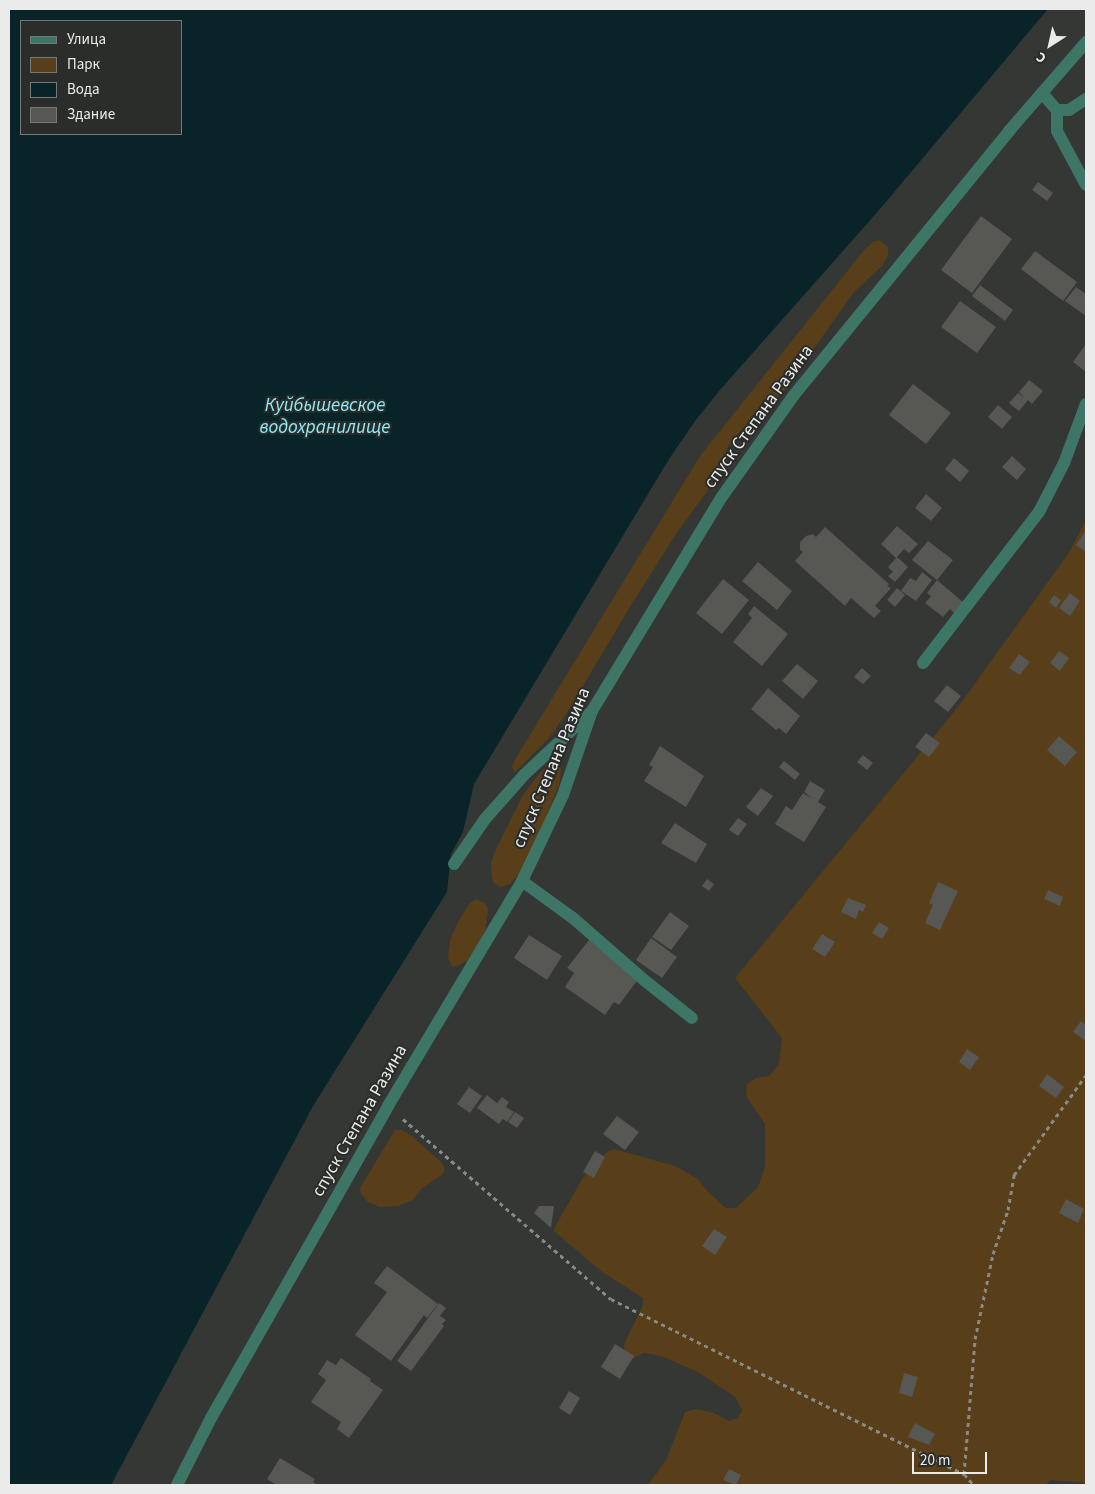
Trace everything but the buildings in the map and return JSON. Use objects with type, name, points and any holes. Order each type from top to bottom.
[{"type":"street","name":"спуск Степана Разина","points":[[177,1485],[211,1418],[388,1106],[522,881],[563,795],[592,712],[721,498],[794,394],[1086,42]]},
{"type":"street","points":[[1042,93],[1057,110],[1057,131],[1086,185]]},
{"type":"street","points":[[1057,110],[1069,110],[1086,99]]},
{"type":"street","points":[[923,663],[1038,512],[1064,463],[1086,404]]},
{"type":"street","points":[[454,864],[485,820],[524,775],[592,712]]},
{"type":"street","points":[[522,881],[558,906],[644,980],[692,1018]]},
{"type":"path","points":[[964,1474],[974,1338],[993,1254],[1008,1210],[1014,1175],[1086,1075]]},
{"type":"path","points":[[388,1106],[611,1299],[964,1474],[974,1485]]},
{"type":"green space","points":[[879,240],[888,247],[888,256],[882,266],[854,292],[784,391],[741,430],[727,448],[713,483],[676,534],[568,711],[550,737],[515,772],[512,768],[514,761],[700,456],[865,249],[873,242]]},
{"type":"green space","points":[[1086,520],[1086,1483],[1051,1480],[1045,1485],[648,1485],[666,1460],[685,1412],[697,1409],[714,1413],[729,1421],[738,1418],[742,1410],[735,1397],[698,1372],[661,1356],[644,1353],[632,1359],[625,1354],[624,1344],[643,1305],[643,1298],[601,1271],[554,1231],[555,1227],[582,1179],[607,1152],[614,1149],[675,1166],[698,1179],[707,1191],[726,1208],[736,1208],[758,1187],[765,1167],[765,1124],[746,1096],[747,1084],[756,1078],[769,1076],[779,1064],[782,1038],[735,978],[958,707],[1070,551]]},
{"type":"green space","points":[[557,760],[561,770],[560,782],[534,848],[519,874],[511,883],[501,887],[494,883],[492,878],[491,863],[496,849],[523,795],[538,775],[552,761]]},
{"type":"green space","points":[[476,899],[485,903],[488,909],[485,932],[468,960],[458,966],[452,966],[448,958],[450,940],[469,904]]},
{"type":"green space","points":[[395,1130],[402,1130],[412,1136],[442,1163],[445,1170],[442,1175],[421,1189],[413,1200],[398,1206],[380,1207],[368,1202],[361,1194],[360,1188]]},
{"type":"water","name":"Куйбышевское водохранилище","points":[[9,9],[1048,9],[880,209],[720,390],[695,421],[669,459],[474,784],[463,832],[451,854],[447,892],[313,1106],[111,1485],[9,1485]]}]
